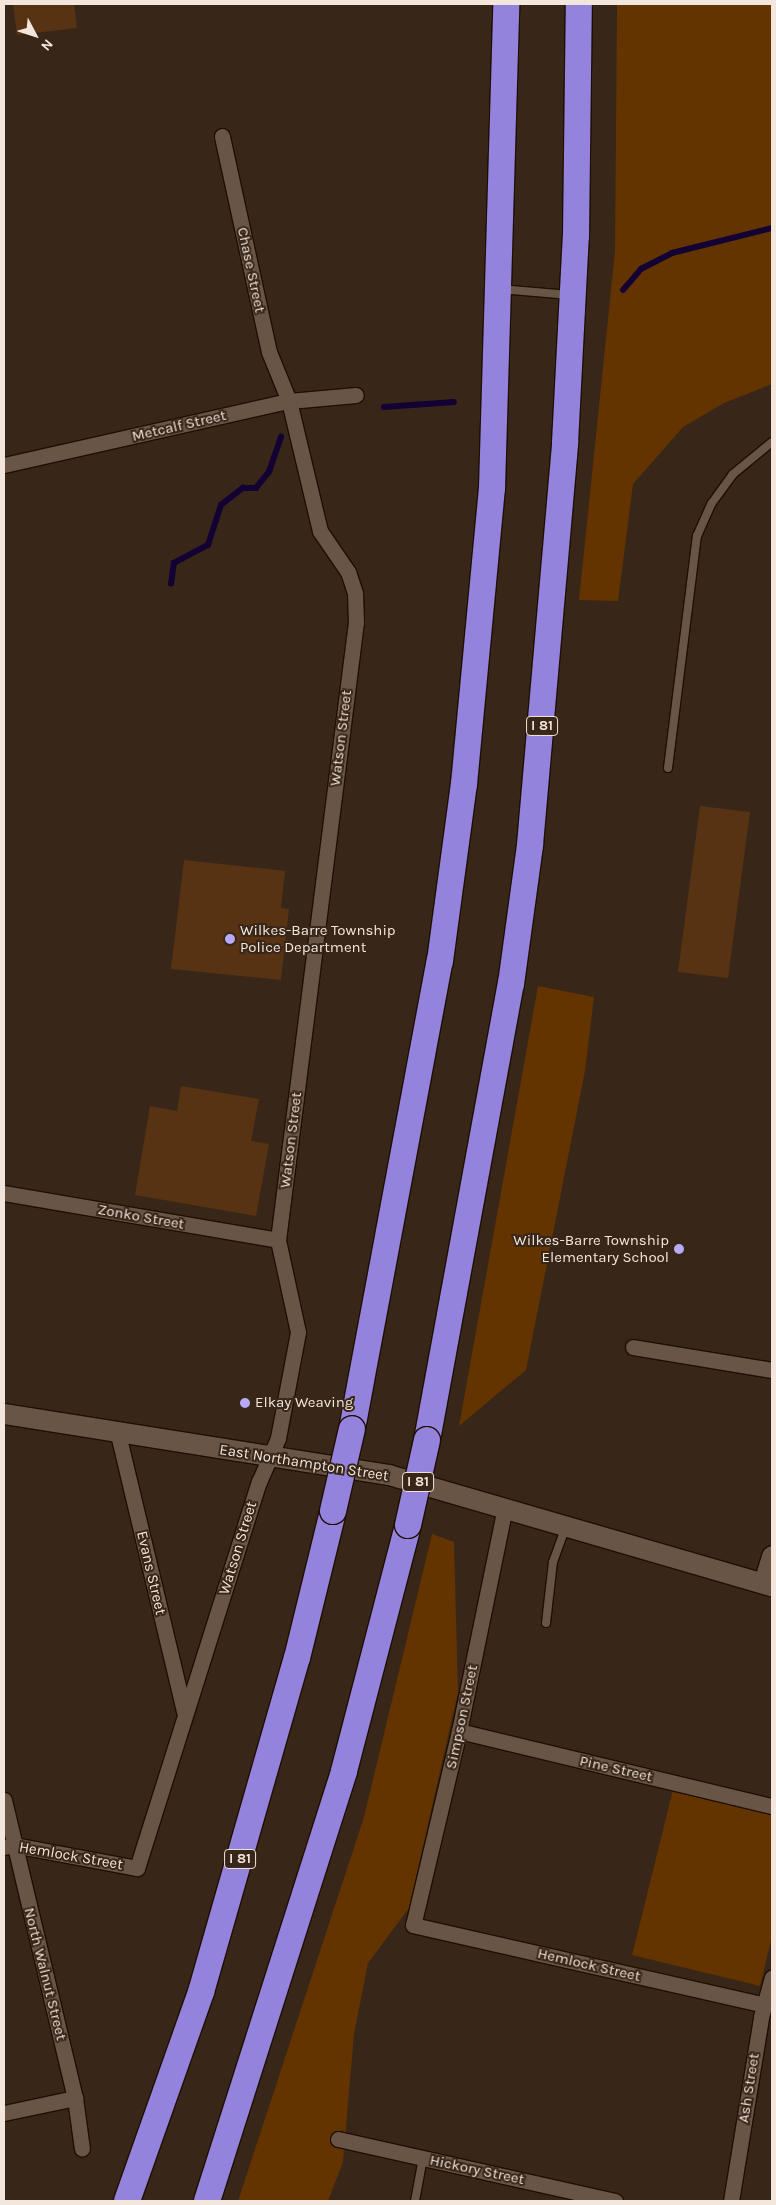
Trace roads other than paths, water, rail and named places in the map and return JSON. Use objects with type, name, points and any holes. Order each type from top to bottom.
[{"type":"highway","name":"I 81","points":[[127,2201],[201,1992],[297,1658],[352,1429],[436,980],[464,784],[492,488],[500,289],[506,4]]},
{"type":"highway","name":"I 81","points":[[207,2201],[344,1771],[408,1525],[427,1440],[511,984],[528,854],[557,576],[573,295],[579,4]]},
{"type":"main road","name":"East Northampton Street","points":[[4,1414],[118,1434],[389,1475],[768,1584]]},
{"type":"main road","points":[[768,1584],[772,1556]]},
{"type":"street","name":"Chase Street","points":[[222,136],[269,352],[289,401]]},
{"type":"street","name":"Metcalf Street","points":[[5,461],[289,401],[356,395]]},
{"type":"street","name":"Watson Street","points":[[137,1868],[184,1712],[270,1458],[298,1332],[278,1240],[356,622],[355,593],[348,572],[320,531],[289,401]]},
{"type":"street","name":"Zonko Street","points":[[4,1193],[278,1240]]},
{"type":"street","points":[[632,1347],[772,1370]]},
{"type":"street","name":"Evans Street","points":[[118,1434],[184,1712]]},
{"type":"street","name":"Simpson Street","points":[[413,1925],[460,1732],[505,1507]]},
{"type":"street","name":"Pine Street","points":[[460,1732],[772,1806]]},
{"type":"street","name":"North Walnut Street","points":[[4,1800],[9,1846],[75,2098],[82,2149]]},
{"type":"street","name":"Hemlock Street","points":[[9,1846],[137,1868]]},
{"type":"street","name":"Hemlock Street","points":[[413,1925],[764,2005]]},
{"type":"street","name":"Ash Street","points":[[731,2201],[764,2005],[772,1977]]},
{"type":"street","points":[[4,2113],[75,2098]]},
{"type":"street","name":"Hickory Street","points":[[338,2139],[615,2201]]},
{"type":"lane","points":[[500,289],[573,295]]},
{"type":"lane","points":[[668,768],[697,536],[712,502],[734,474],[772,442]]},
{"type":"lane","points":[[546,1623],[553,1562],[566,1525]]},
{"type":"lane","points":[[415,2201],[423,2158]]},
{"type":"waterway","points":[[623,290],[641,269],[672,253],[772,228]]},
{"type":"waterway","points":[[384,407],[454,402]]},
{"type":"waterway","points":[[171,584],[174,563],[208,545],[221,505],[243,488],[256,488],[269,472],[281,437]]},
{"type":"place","name":"Wilkes-Barre Township Police Department","points":[[230,939]]},
{"type":"place","name":"Wilkes-Barre Township Elementary School","points":[[679,1249]]},
{"type":"place","name":"Elkay Weaving","points":[[245,1403]]}]
